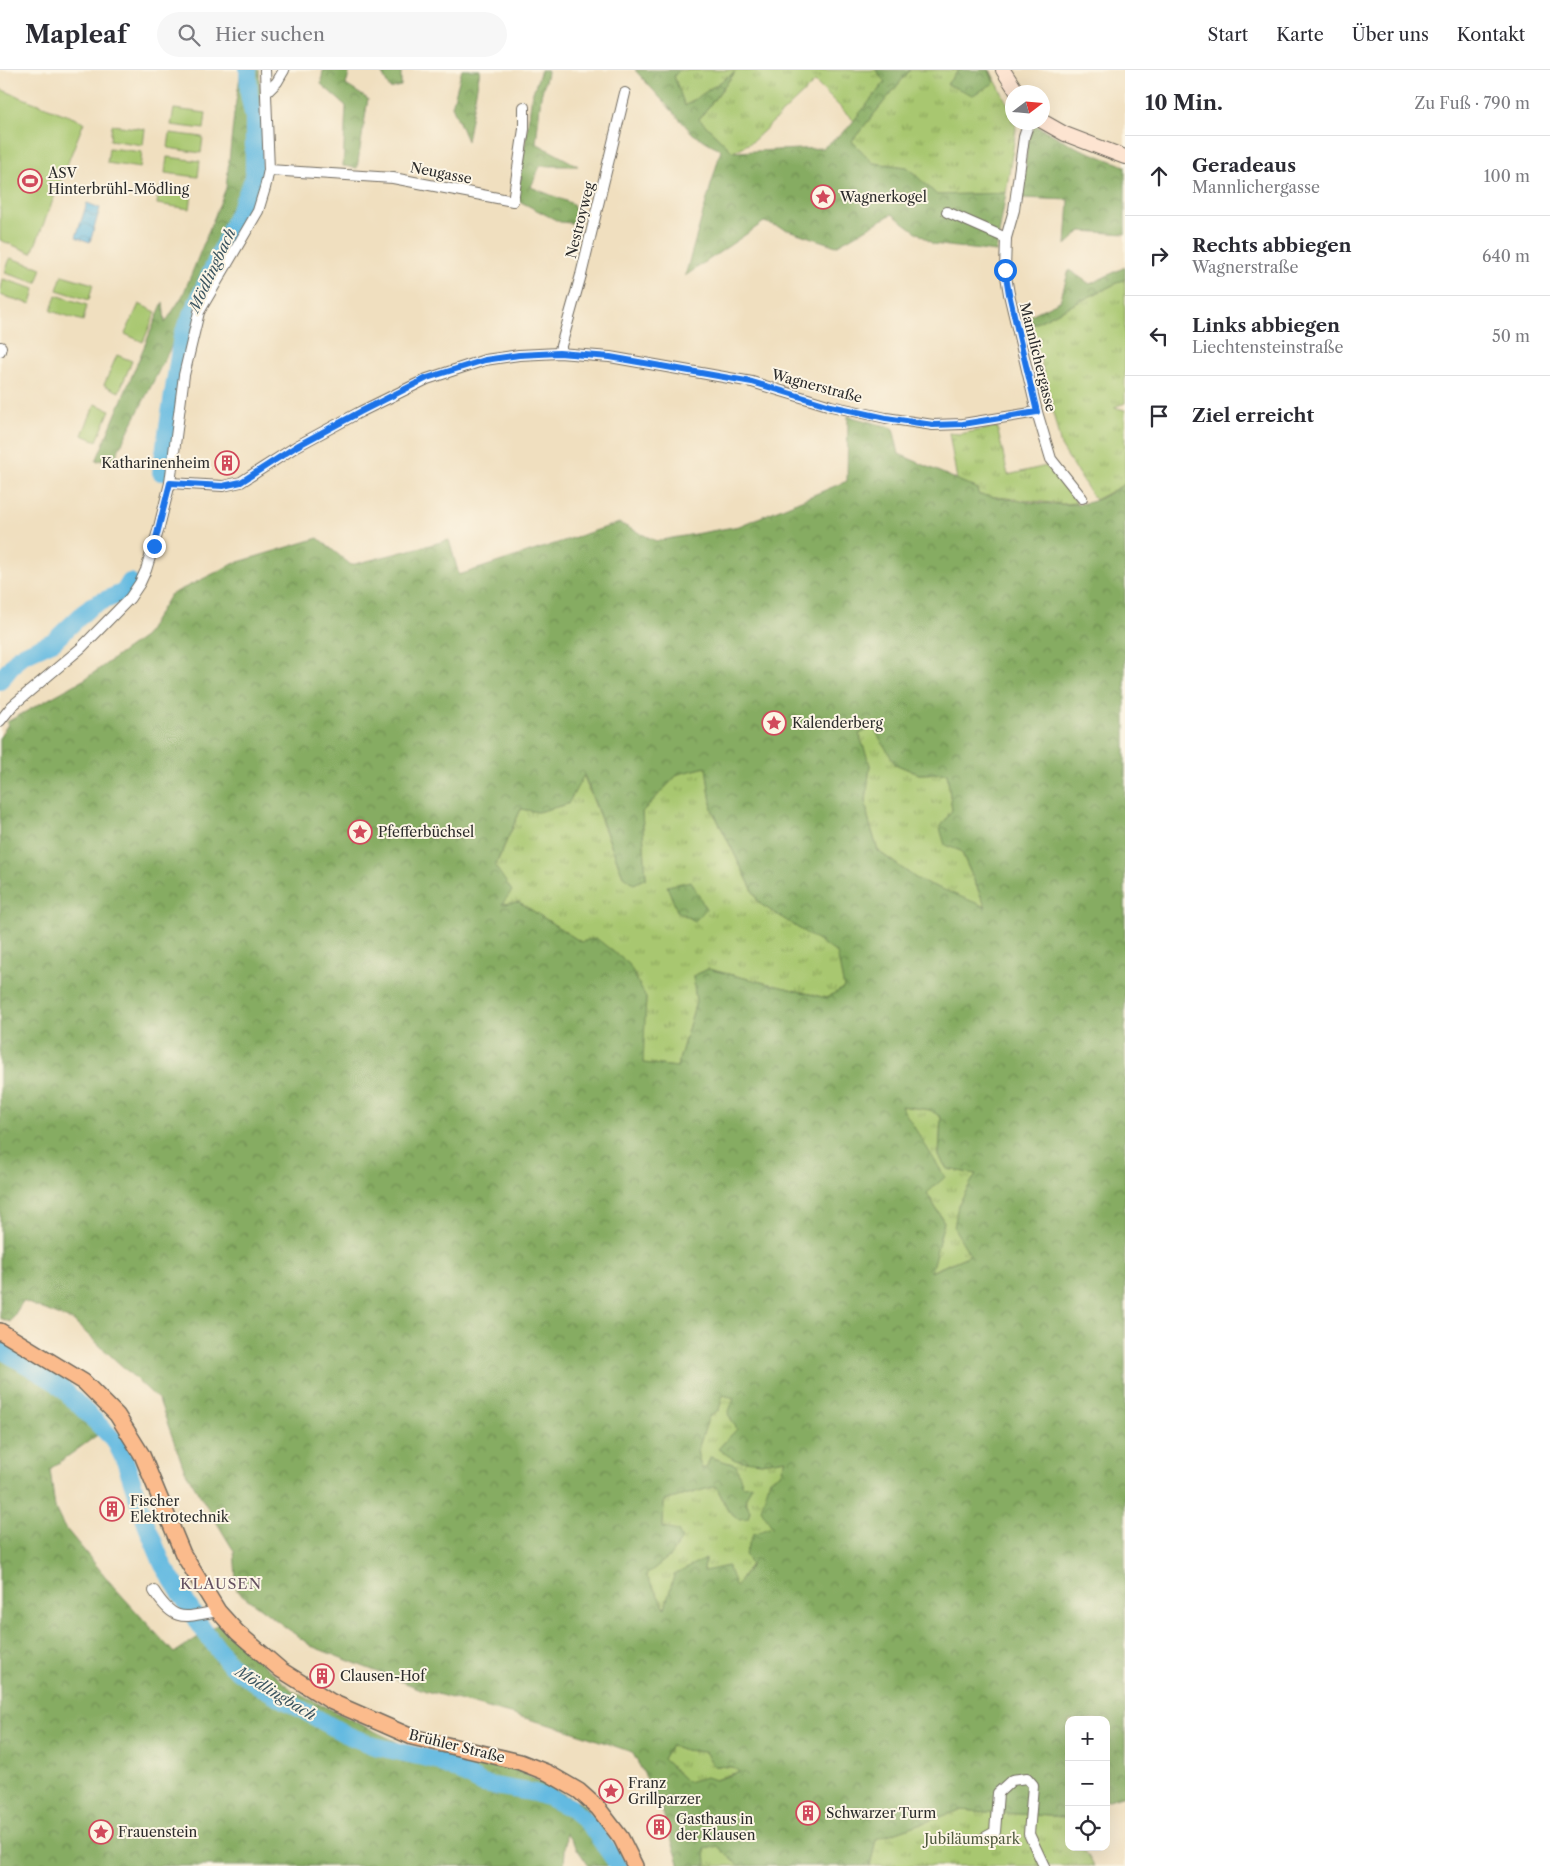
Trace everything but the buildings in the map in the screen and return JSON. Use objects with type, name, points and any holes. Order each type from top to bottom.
[{"type":"main road","points":[[1003,70],[1013,85]]},
{"type":"main road","points":[[1050,126],[1065,134],[1125,157]]},
{"type":"main road","name":"Brühler Straße","points":[[0,1331],[84,1382],[117,1415],[142,1455],[182,1554],[218,1611],[237,1632],[281,1670],[332,1702],[412,1737],[534,1766],[564,1782],[598,1808],[612,1824],[628,1850],[635,1866]]},
{"type":"street","points":[[0,721],[12,706],[81,648],[130,598],[146,570],[170,483],[184,374],[199,312],[258,211],[265,188],[269,170],[265,70]]},
{"type":"street","points":[[267,92],[277,82],[284,70]]},
{"type":"street","name":"Nestroyweg","points":[[559,353],[581,275],[625,93]]},
{"type":"street","name":"Neugasse","points":[[269,170],[393,178],[513,201],[524,129],[524,107]]},
{"type":"street","name":"Mannlichergasse","points":[[1026,130],[1014,210],[1006,238],[1005,270],[1037,412],[1051,459],[1082,498]]},
{"type":"street","points":[[946,212],[1006,238]]},
{"type":"street","points":[[0,347],[0,351]]},
{"type":"street","name":"Wagnerstraße","points":[[170,483],[223,486],[241,482],[305,442],[427,378],[485,360],[519,355],[559,353],[610,357],[752,382],[831,406],[886,418],[933,425],[963,424],[1037,412]]},
{"type":"street","points":[[154,1591],[164,1607],[175,1614],[188,1616],[218,1611]]},
{"type":"street","points":[[984,1838],[995,1832],[998,1793],[1012,1780],[1027,1778],[1033,1785],[1030,1834],[1044,1866]]},
{"type":"green space","points":[[241,70],[259,70],[262,121],[258,190],[181,327],[114,459],[96,461],[163,302],[165,323],[183,295],[226,188]]},
{"type":"green space","points":[[323,70],[350,70],[346,85],[368,99],[357,168],[343,166],[346,106],[321,84]]},
{"type":"green space","points":[[380,70],[401,70],[401,86],[390,89]]},
{"type":"green space","points":[[462,70],[480,70],[467,141],[452,106]]},
{"type":"green space","points":[[541,70],[548,70],[541,96],[536,143],[578,166],[540,166],[531,187],[573,204],[581,224],[560,222],[517,200],[532,95]]},
{"type":"green space","points":[[635,70],[680,70],[674,76],[685,106],[735,72],[699,119],[733,152],[823,148],[847,129],[885,82],[876,70],[910,70],[852,141],[873,163],[907,167],[937,195],[1006,193],[996,252],[933,244],[892,214],[836,246],[764,222],[685,276],[721,150],[693,134]]},
{"type":"green space","points":[[680,70],[876,70],[885,82],[854,121],[815,82],[752,142],[733,152],[699,119],[734,74],[684,106],[674,76]]},
{"type":"green space","points":[[910,70],[959,70],[947,85],[994,83],[990,70],[1005,99],[1005,130],[1016,130],[1006,193],[937,195],[907,167],[873,163],[852,141]]},
{"type":"green space","points":[[959,70],[989,70],[994,83],[973,95],[947,84]]},
{"type":"green space","name":"ASV Hinterbrühl-Mödling","points":[[0,89],[84,122],[32,253],[0,240]]},
{"type":"green space","points":[[174,109],[206,113],[204,129],[171,125]]},
{"type":"green space","points":[[112,125],[145,129],[143,145],[110,140]]},
{"type":"green space","points":[[1032,130],[1044,130],[1078,148],[1125,166],[1125,234],[1081,231],[1066,245],[1069,200],[1022,198],[1028,139]]},
{"type":"green space","points":[[170,133],[203,137],[201,153],[168,148]]},
{"type":"green space","points":[[109,148],[142,152],[140,168],[107,163]]},
{"type":"green space","points":[[167,157],[200,161],[198,177],[165,173]]},
{"type":"green space","points":[[159,188],[192,193],[190,209],[157,204]]},
{"type":"green space","points":[[10,258],[42,268],[37,283],[5,273]]},
{"type":"green space","points":[[1125,267],[1125,279],[1032,325],[1022,319],[1060,301],[1069,270],[1090,284]]},
{"type":"green space","points":[[62,275],[93,284],[89,300],[57,290]]},
{"type":"green space","points":[[3,279],[35,289],[31,304],[0,295]]},
{"type":"green space","points":[[1125,279],[1125,403],[1114,407],[1125,410],[1125,484],[1095,500],[1061,446],[1032,325]]},
{"type":"green space","points":[[56,295],[87,305],[83,321],[51,311]]},
{"type":"green space","points":[[139,304],[156,312],[143,342],[125,334]]},
{"type":"green space","points":[[117,355],[132,361],[119,392],[104,385]]},
{"type":"green space","points":[[95,404],[110,410],[97,441],[82,435]]},
{"type":"green space","points":[[848,416],[893,428],[899,454],[976,488],[979,495],[1037,503],[1082,503],[1094,501],[1125,484],[1125,1795],[1110,1800],[1110,1716],[1065,1716],[1065,1817],[960,1810],[876,1839],[870,1866],[739,1866],[718,1846],[705,1849],[706,1866],[680,1866],[659,1801],[632,1752],[565,1729],[426,1691],[311,1646],[237,1591],[234,1551],[184,1469],[159,1400],[73,1321],[23,1301],[10,1322],[0,1318],[0,737],[8,724],[7,722],[85,679],[145,636],[170,595],[235,563],[318,538],[351,565],[449,540],[459,575],[619,523],[656,541],[739,526],[847,481]],"holes":[[[873,727],[895,764],[919,774],[947,773],[952,810],[940,828],[945,845],[961,851],[986,907],[917,879],[878,851],[868,818],[866,801],[870,765],[859,734]],[[706,767],[712,809],[759,903],[837,953],[844,988],[826,998],[708,969],[693,976],[696,1002],[677,1067],[643,1063],[646,998],[629,964],[596,938],[581,942],[519,902],[502,904],[512,891],[495,866],[521,809],[538,812],[568,804],[584,775],[623,876],[634,884],[646,878],[642,812],[678,774]],[[901,1106],[930,1110],[941,1117],[939,1156],[947,1169],[976,1174],[958,1205],[954,1228],[970,1255],[931,1272],[944,1222],[927,1193],[945,1177]],[[723,1395],[734,1398],[728,1414],[737,1429],[718,1449],[735,1460],[761,1463],[786,1459],[780,1474],[770,1479],[761,1509],[772,1527],[753,1534],[745,1554],[751,1565],[736,1587],[728,1566],[704,1571],[705,1559],[674,1575],[665,1608],[646,1575],[670,1556],[682,1539],[678,1531],[663,1528],[664,1501],[716,1486],[728,1510],[738,1519],[748,1518],[750,1511],[745,1500],[752,1485],[743,1486],[736,1465],[710,1457],[707,1466],[702,1469],[697,1452],[709,1416],[719,1410]],[[671,1745],[685,1750],[705,1752],[714,1766],[732,1767],[740,1772],[715,1780],[706,1777],[687,1782],[663,1759]]]},
{"type":"green space","points":[[997,427],[1008,475],[1046,466],[1077,503],[1062,504],[979,495],[976,488],[957,480],[949,433],[959,434]]},
{"type":"green space","points":[[874,727],[895,764],[919,774],[947,773],[952,810],[945,845],[961,851],[986,908],[917,879],[878,851],[868,818],[866,801],[870,765],[859,734]]},
{"type":"green space","points":[[706,767],[712,809],[759,903],[838,953],[844,988],[826,998],[708,969],[693,976],[696,1002],[677,1067],[642,1063],[646,998],[581,942],[519,902],[501,905],[495,867],[521,809],[538,812],[583,774],[623,876],[646,878],[642,812],[678,774]]},
{"type":"green space","points":[[691,881],[706,909],[695,921],[677,911],[667,886]]},
{"type":"green space","points":[[900,1106],[931,1110],[941,1117],[939,1156],[947,1169],[976,1174],[958,1205],[970,1255],[930,1272],[944,1222],[927,1193]]},
{"type":"green space","points":[[0,1346],[64,1384],[110,1426],[50,1469],[55,1508],[63,1525],[114,1587],[174,1653],[218,1624],[293,1691],[411,1749],[519,1771],[584,1805],[611,1845],[620,1866],[589,1866],[566,1833],[564,1866],[0,1866]]},
{"type":"green space","points":[[723,1395],[734,1397],[737,1429],[718,1449],[761,1463],[786,1459],[780,1474],[772,1527],[736,1587],[704,1571],[705,1560],[666,1609],[645,1575],[670,1556],[663,1528],[664,1501],[716,1486],[728,1510],[750,1511],[735,1465],[710,1457],[707,1466],[701,1469],[697,1452],[709,1416]]},
{"type":"green space","points":[[671,1745],[685,1750],[705,1752],[714,1766],[732,1767],[741,1772],[715,1780],[687,1782],[663,1759]]},
{"type":"green space","name":"Jubiläumspark","points":[[960,1810],[1064,1817],[1065,1851],[1085,1851],[1094,1866],[870,1866],[876,1839]]},
{"type":"green space","points":[[719,1846],[739,1866],[706,1866],[705,1849]]},
{"type":"water","points":[[87,203],[100,208],[90,242],[76,237]]},
{"type":"waterway","name":"Mödlingbach","points":[[161,472],[182,336],[254,178],[254,118],[249,94],[248,70]]},
{"type":"waterway","name":"Mödlingbach","points":[[0,681],[19,657],[54,641],[91,606],[124,592],[130,582]]},
{"type":"waterway","name":"Mödlingbach","points":[[0,1349],[57,1383],[115,1441],[126,1463],[146,1524],[163,1565],[202,1628],[231,1666],[261,1687],[347,1735],[374,1746],[436,1760],[483,1784],[535,1793],[569,1807],[591,1826],[619,1866]]},
{"type":"place","name":"ASV Hinterbrühl-Mödling","points":[[30,181]]},
{"type":"place","name":"Wagnerkogel","points":[[823,197]]},
{"type":"place","name":"Katharinenheim","points":[[227,463]]},
{"type":"place","name":"Kalenderberg","points":[[774,723]]},
{"type":"place","name":"Pfefferbüchsel","points":[[360,832]]},
{"type":"place","name":"Fischer Elektrotechnik","points":[[112,1509]]},
{"type":"place","name":"Clausen-Hof","points":[[322,1676]]},
{"type":"place","name":"Franz Grillparzer","points":[[611,1791]]},
{"type":"place","name":"Schwarzer Turm","points":[[808,1813]]},
{"type":"place","name":"Gasthaus in der Klausen","points":[[659,1827]]},
{"type":"place","name":"Frauenstein","points":[[101,1832]]},
{"type":"district","name":"KLAUSEN","points":[[221,1583]]},
{"type":"route","points":[[154,546],[170,483],[223,486],[241,482],[297,446],[427,378],[485,360],[519,355],[559,353],[610,357],[752,382],[831,406],[886,418],[933,425],[963,424],[1037,412],[1005,270]]}]
